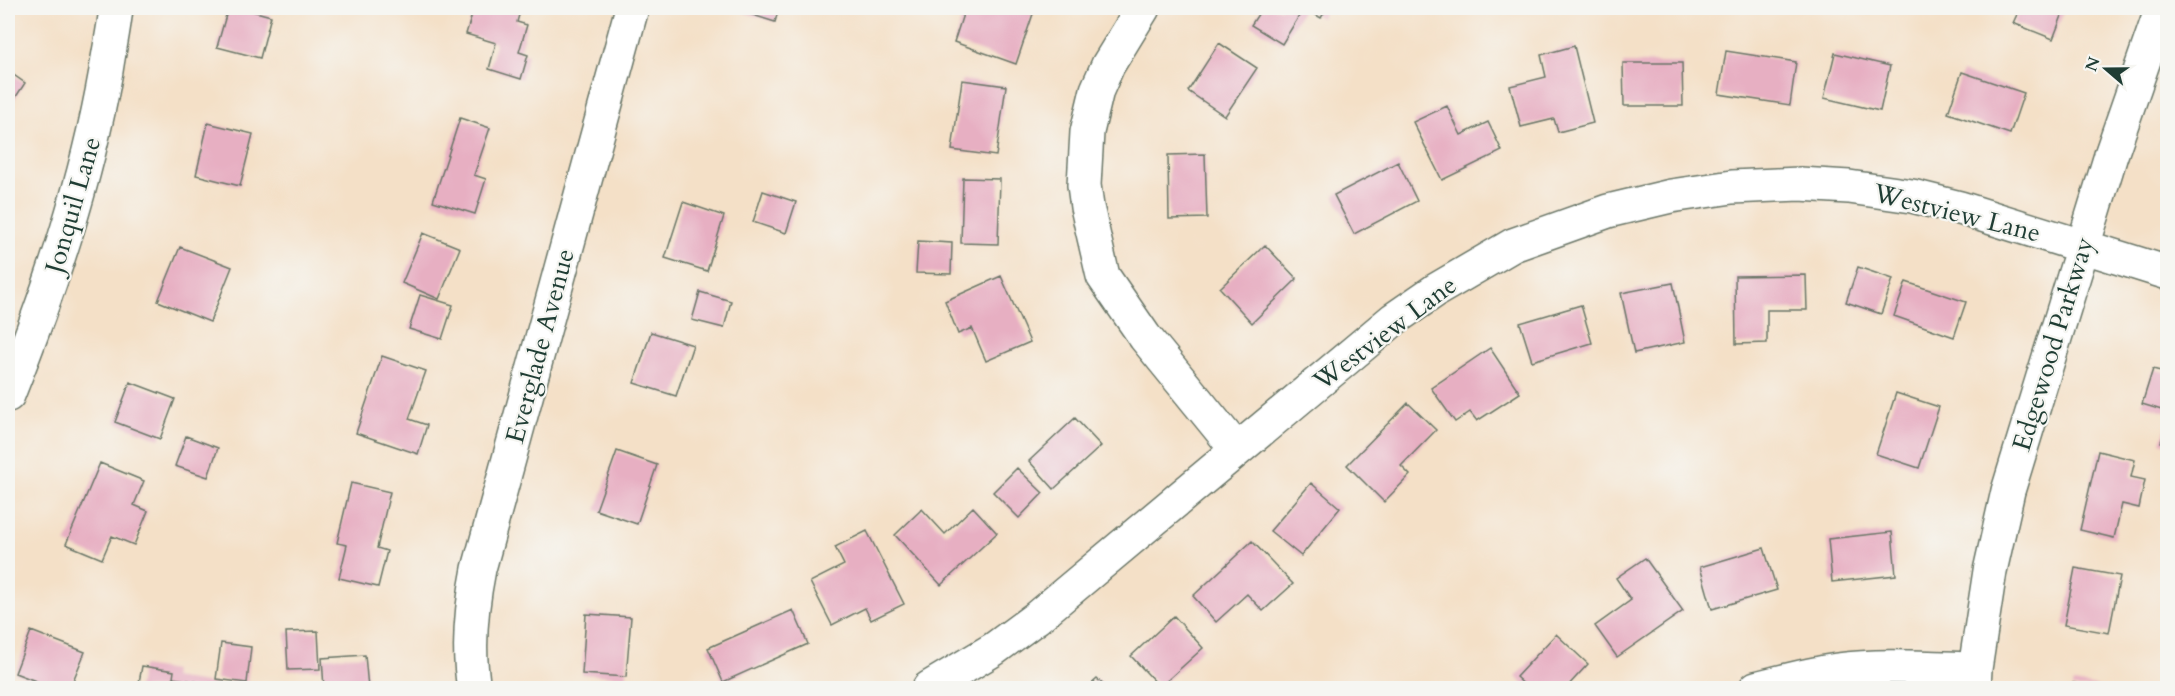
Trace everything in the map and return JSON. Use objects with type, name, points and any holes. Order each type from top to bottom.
[{"type":"street","name":"Jonquil Lane","points":[[8,396],[37,322],[77,201],[100,104],[116,8]]},
{"type":"street","name":"Everglade Avenue","points":[[474,688],[470,638],[473,600],[479,569],[632,8]]},
{"type":"street","points":[[1143,8],[1112,57],[1097,90],[1087,132],[1084,185],[1087,207],[1103,276],[1144,337],[1237,450]]},
{"type":"street","name":"Edgewood Parkway","points":[[1975,679],[1990,571],[2008,491],[2138,73],[2162,8]]},
{"type":"street","name":"Westview Lane","points":[[929,688],[994,649],[1036,618],[1394,319],[1436,290],[1513,245],[1608,211],[1671,196],[1732,187],[1800,183],[1850,187],[1912,196],[1960,208],[2168,273]]},
{"type":"street","points":[[1756,688],[1791,678],[1838,670],[1882,667],[1975,679]]},
{"type":"building","points":[[228,8],[241,8],[271,16],[260,58],[217,47]]},
{"type":"building","points":[[474,8],[521,8],[517,22],[527,25],[519,52],[528,55],[521,79],[489,69],[496,43],[466,34]]},
{"type":"building","points":[[738,8],[779,8],[775,22],[737,10]]},
{"type":"building","points":[[965,8],[993,14],[996,8],[1035,8],[1016,64],[954,42]]},
{"type":"building","points":[[1262,8],[1304,8],[1282,44],[1251,25]]},
{"type":"building","points":[[1304,8],[1327,8],[1321,18]]},
{"type":"building","points":[[2020,8],[2065,8],[2053,39],[2013,23]]},
{"type":"building","points":[[1219,43],[1257,68],[1225,116],[1188,91]]},
{"type":"building","points":[[1574,46],[1593,123],[1558,132],[1554,119],[1521,127],[1510,86],[1546,77],[1541,55]]},
{"type":"building","points":[[1726,51],[1796,62],[1790,105],[1719,94]]},
{"type":"building","points":[[1835,53],[1890,66],[1880,111],[1824,98]]},
{"type":"building","points":[[1623,63],[1682,63],[1683,106],[1624,106]]},
{"type":"building","points":[[8,71],[25,83],[8,109]]},
{"type":"building","points":[[1962,72],[2024,93],[2010,134],[1948,113]]},
{"type":"building","points":[[962,80],[1006,86],[996,156],[952,150]]},
{"type":"building","points":[[1447,106],[1461,135],[1488,122],[1502,151],[1442,180],[1413,122]]},
{"type":"building","points":[[460,118],[490,128],[474,175],[486,179],[475,214],[433,201]]},
{"type":"building","points":[[208,123],[253,134],[240,186],[196,175]]},
{"type":"building","points":[[1205,154],[1207,218],[1169,219],[1168,155]]},
{"type":"building","points":[[1398,162],[1417,201],[1354,234],[1334,195]]},
{"type":"building","points":[[963,178],[1000,179],[998,244],[961,243]]},
{"type":"building","points":[[763,191],[796,202],[786,233],[753,222]]},
{"type":"building","points":[[683,202],[724,216],[707,271],[665,258]]},
{"type":"building","points":[[423,233],[460,248],[439,299],[402,283]]},
{"type":"building","points":[[918,241],[952,243],[951,274],[916,273]]},
{"type":"building","points":[[1265,245],[1297,279],[1252,323],[1220,288]]},
{"type":"building","points":[[180,247],[232,267],[210,322],[158,301]]},
{"type":"building","points":[[1858,267],[1893,279],[1881,314],[1846,302]]},
{"type":"building","points":[[1806,275],[1807,310],[1767,310],[1767,343],[1736,344],[1735,276]]},
{"type":"building","points":[[1001,276],[1030,342],[986,361],[972,328],[958,334],[945,301]]},
{"type":"building","points":[[1906,282],[1966,302],[1954,337],[1894,316]]},
{"type":"building","points":[[1673,283],[1685,342],[1634,353],[1621,293]]},
{"type":"building","points":[[700,292],[731,301],[724,328],[692,320]]},
{"type":"building","points":[[420,295],[453,305],[442,339],[409,329]]},
{"type":"building","points":[[1581,305],[1592,343],[1532,361],[1520,323]]},
{"type":"building","points":[[651,332],[693,345],[676,396],[634,383]]},
{"type":"building","points":[[1490,348],[1520,393],[1477,421],[1470,412],[1455,422],[1431,388]]},
{"type":"building","points":[[382,356],[426,371],[409,419],[427,425],[418,454],[356,433]]},
{"type":"building","points":[[2153,369],[2168,373],[2168,412],[2142,404]]},
{"type":"building","points":[[130,382],[175,399],[160,439],[115,422]]},
{"type":"building","points":[[1896,393],[1939,407],[1919,468],[1876,454]]},
{"type":"building","points":[[1408,403],[1436,430],[1401,466],[1410,475],[1384,502],[1347,465]]},
{"type":"building","points":[[1075,418],[1101,446],[1054,489],[1029,461]]},
{"type":"building","points":[[2168,425],[2168,444],[2161,442]]},
{"type":"building","points":[[186,436],[218,448],[208,477],[175,466]]},
{"type":"building","points":[[617,451],[657,465],[637,524],[596,510]]},
{"type":"building","points":[[2098,451],[2135,460],[2131,477],[2145,480],[2139,508],[2122,504],[2114,538],[2080,530]]},
{"type":"building","points":[[100,463],[144,481],[134,505],[148,511],[134,545],[112,536],[102,559],[66,544]]},
{"type":"building","points":[[1017,468],[1043,493],[1019,518],[993,492]]},
{"type":"building","points":[[351,483],[390,492],[377,548],[387,551],[378,587],[339,578],[347,545],[337,543]]},
{"type":"building","points":[[1311,483],[1340,508],[1301,556],[1270,531]]},
{"type":"building","points":[[973,507],[997,533],[941,585],[895,535],[922,509],[945,534]]},
{"type":"building","points":[[867,531],[904,604],[871,620],[865,608],[832,625],[810,582],[844,565],[835,547]]},
{"type":"building","points":[[1892,532],[1896,575],[1832,582],[1828,539]]},
{"type":"building","points":[[1252,541],[1293,584],[1263,611],[1247,594],[1216,622],[1193,596]]},
{"type":"building","points":[[1764,548],[1777,590],[1712,609],[1700,567]]},
{"type":"building","points":[[1645,558],[1683,611],[1617,657],[1595,626],[1631,600],[1616,578]]},
{"type":"building","points":[[2075,568],[2120,576],[2109,633],[2064,625]]},
{"type":"building","points":[[793,610],[808,644],[723,682],[708,648]]},
{"type":"building","points":[[586,614],[631,617],[626,677],[582,674]]},
{"type":"building","points":[[1174,616],[1203,648],[1160,687],[1131,656]]},
{"type":"building","points":[[31,631],[85,652],[70,688],[54,688],[15,673]]},
{"type":"building","points":[[318,631],[320,669],[288,670],[286,632]]},
{"type":"building","points":[[1556,634],[1588,664],[1566,688],[1528,688],[1516,677]]},
{"type":"building","points":[[221,643],[251,647],[247,683],[216,679]]},
{"type":"building","points":[[365,655],[368,688],[324,688],[322,658]]},
{"type":"building","points":[[142,666],[174,671],[173,678],[219,685],[218,688],[138,688]]},
{"type":"building","points":[[1097,679],[1107,688],[1087,688]]},
{"type":"building","points":[[2073,683],[2098,687],[2098,688],[2072,688]]}]
